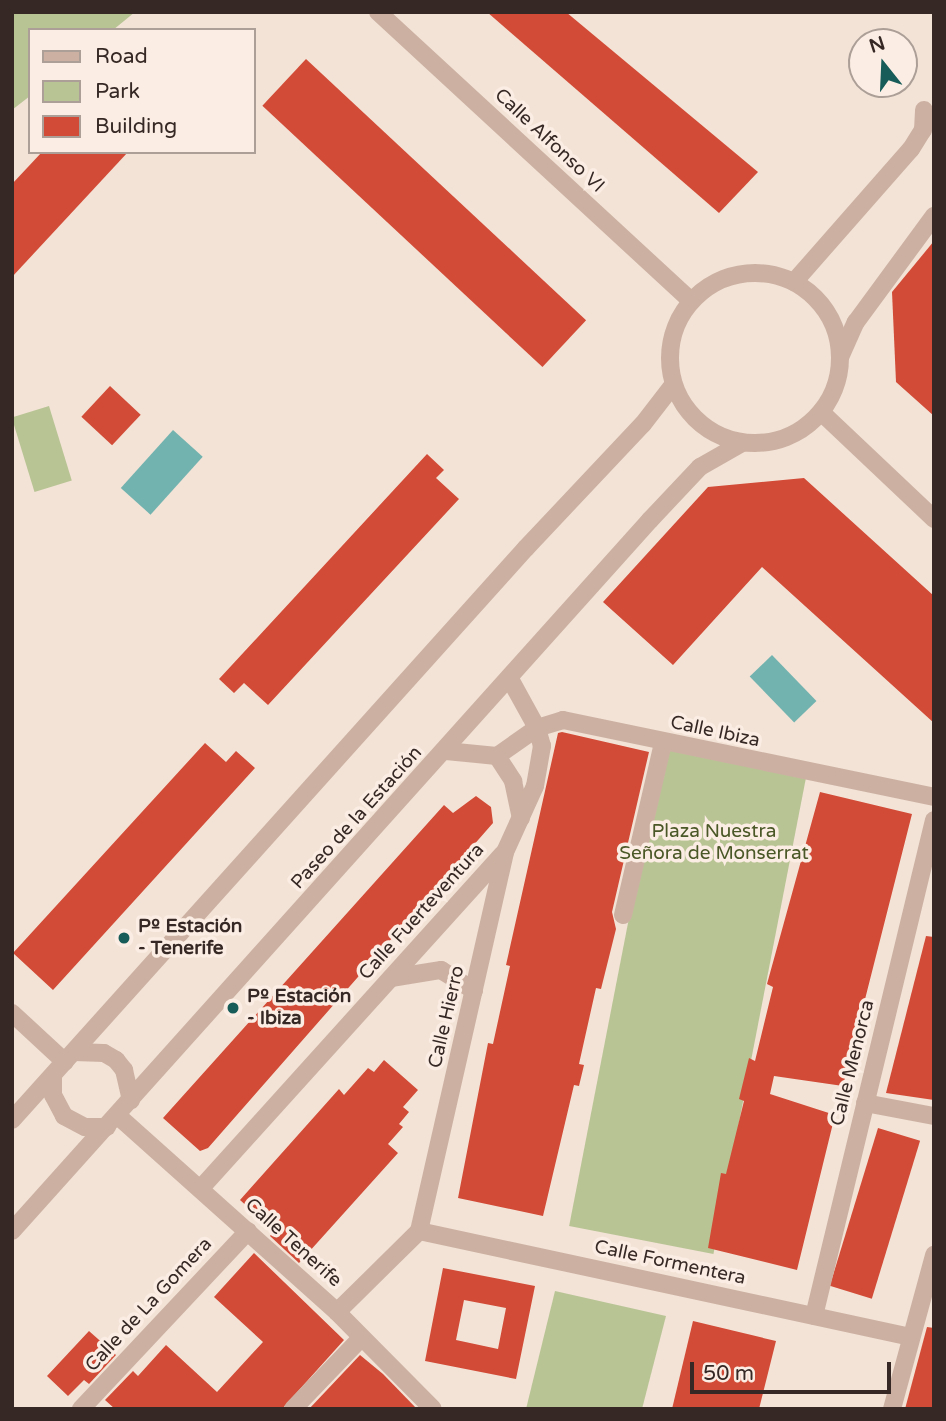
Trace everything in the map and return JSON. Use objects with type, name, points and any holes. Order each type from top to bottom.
[{"type":"street","name":"Calle Alfonso VI","points":[[378,12],[691,300]]},
{"type":"street","points":[[794,282],[911,149],[923,130],[924,110]]},
{"type":"street","points":[[841,355],[827,312],[794,282],[767,273],[739,274],[713,283],[691,300],[670,341],[673,385],[699,424],[742,443],[772,442],[799,432],[821,412],[839,375],[841,355],[856,322],[934,216]]},
{"type":"street","points":[[12,1119],[526,548],[643,424],[673,385]]},
{"type":"street","points":[[821,412],[934,519]]},
{"type":"street","name":"Paseo de la Estación","points":[[12,1231],[701,467],[742,443]]},
{"type":"street","points":[[510,678],[537,728]]},
{"type":"street","name":"Calle Ibiza","points":[[497,756],[537,728],[563,720],[663,743],[934,797]]},
{"type":"street","name":"Calle Hierro","points":[[419,1231],[505,852],[536,786],[541,746],[537,728]]},
{"type":"street","points":[[623,915],[663,743]]},
{"type":"street","points":[[446,751],[497,756],[513,781],[521,818]]},
{"type":"street","name":"Calle Menorca","points":[[814,1316],[934,820]]},
{"type":"street","name":"Calle Fuerteventura","points":[[201,1188],[505,852]]},
{"type":"street","points":[[391,978],[442,970],[474,991]]},
{"type":"street","points":[[12,1013],[64,1063]]},
{"type":"street","points":[[64,1063],[104,1053],[116,1060],[124,1070],[131,1100]]},
{"type":"street","points":[[64,1063],[53,1095],[64,1116],[85,1127],[113,1121]]},
{"type":"street","points":[[865,1103],[934,1116]]},
{"type":"street","name":"Calle Tenerife","points":[[113,1121],[201,1188],[337,1312],[433,1409]]},
{"type":"street","name":"Calle de La Gomera","points":[[81,1409],[248,1231]]},
{"type":"street","points":[[337,1312],[419,1231]]},
{"type":"street","name":"Calle Formentera","points":[[419,1231],[911,1337]]},
{"type":"street","points":[[892,1409],[934,1255]]},
{"type":"street","points":[[293,1409],[361,1338]]},
{"type":"green space","points":[[12,12],[135,12],[115,28],[28,28],[28,98],[12,110]]},
{"type":"green space","points":[[49,406],[72,481],[35,492],[12,417]]},
{"type":"green space","name":"Plaza Nuestra Señora de Monserrat","points":[[663,743],[807,771],[713,1254],[569,1226]]},
{"type":"green space","points":[[555,1291],[666,1316],[642,1409],[526,1409]]},
{"type":"water","points":[[173,430],[203,457],[151,515],[121,488]]},
{"type":"water","points":[[772,655],[816,701],[794,723],[750,677]]},
{"type":"building","points":[[487,12],[566,12],[758,172],[719,213]]},
{"type":"building","points":[[306,59],[586,320],[542,367],[262,106]]},
{"type":"building","points":[[40,154],[126,154],[12,277],[12,184]]},
{"type":"building","points":[[934,241],[934,416],[896,382],[892,292]]},
{"type":"building","points":[[110,386],[141,415],[112,445],[81,417]]},
{"type":"building","points":[[427,454],[444,470],[436,478],[459,499],[268,705],[244,683],[234,693],[219,679]]},
{"type":"building","points":[[804,478],[934,596],[934,723],[762,567],[673,665],[603,602],[708,487]]},
{"type":"building","points":[[558,733],[649,752],[612,912],[616,929],[601,989],[596,988],[579,1064],[584,1065],[579,1086],[574,1085],[543,1216],[458,1198],[488,1043],[493,1044],[510,966],[506,965]]},
{"type":"building","points":[[205,743],[226,762],[236,751],[255,768],[53,990],[13,953]]},
{"type":"building","points":[[820,792],[912,814],[843,1086],[774,1076],[770,1094],[835,1115],[797,1270],[708,1248],[721,1173],[726,1174],[744,1101],[739,1099],[749,1058],[755,1061],[773,987],[767,984]]},
{"type":"building","points":[[476,796],[491,807],[493,823],[208,1148],[200,1151],[163,1118],[444,805],[453,813]]},
{"type":"building","points":[[926,936],[934,937],[934,1100],[886,1093]]},
{"type":"building","points":[[384,1060],[418,1090],[403,1107],[409,1112],[399,1124],[403,1127],[388,1144],[398,1153],[299,1263],[270,1236],[274,1231],[240,1200],[339,1089],[344,1095],[368,1068],[374,1072]]},
{"type":"building","points":[[878,1128],[920,1141],[872,1299],[830,1286]]},
{"type":"building","points":[[254,1253],[344,1340],[282,1409],[115,1409],[105,1400],[133,1371],[138,1376],[166,1345],[217,1392],[263,1342],[214,1297]]},
{"type":"building","points":[[443,1268],[535,1286],[516,1379],[425,1361]],"holes":[[[464,1300],[506,1308],[498,1349],[456,1340]]]},
{"type":"building","points":[[693,1321],[776,1341],[759,1409],[672,1409]]},
{"type":"building","points":[[927,1327],[934,1328],[934,1409],[905,1409]]},
{"type":"building","points":[[89,1331],[116,1355],[89,1384],[84,1380],[68,1396],[47,1376]]},
{"type":"building","points":[[360,1355],[383,1374],[417,1409],[309,1409]]},
{"type":"place","name":"Pº Estación - Tenerife","points":[[124,938]]},
{"type":"place","name":"Pº Estación - Ibiza","points":[[233,1008]]}]
